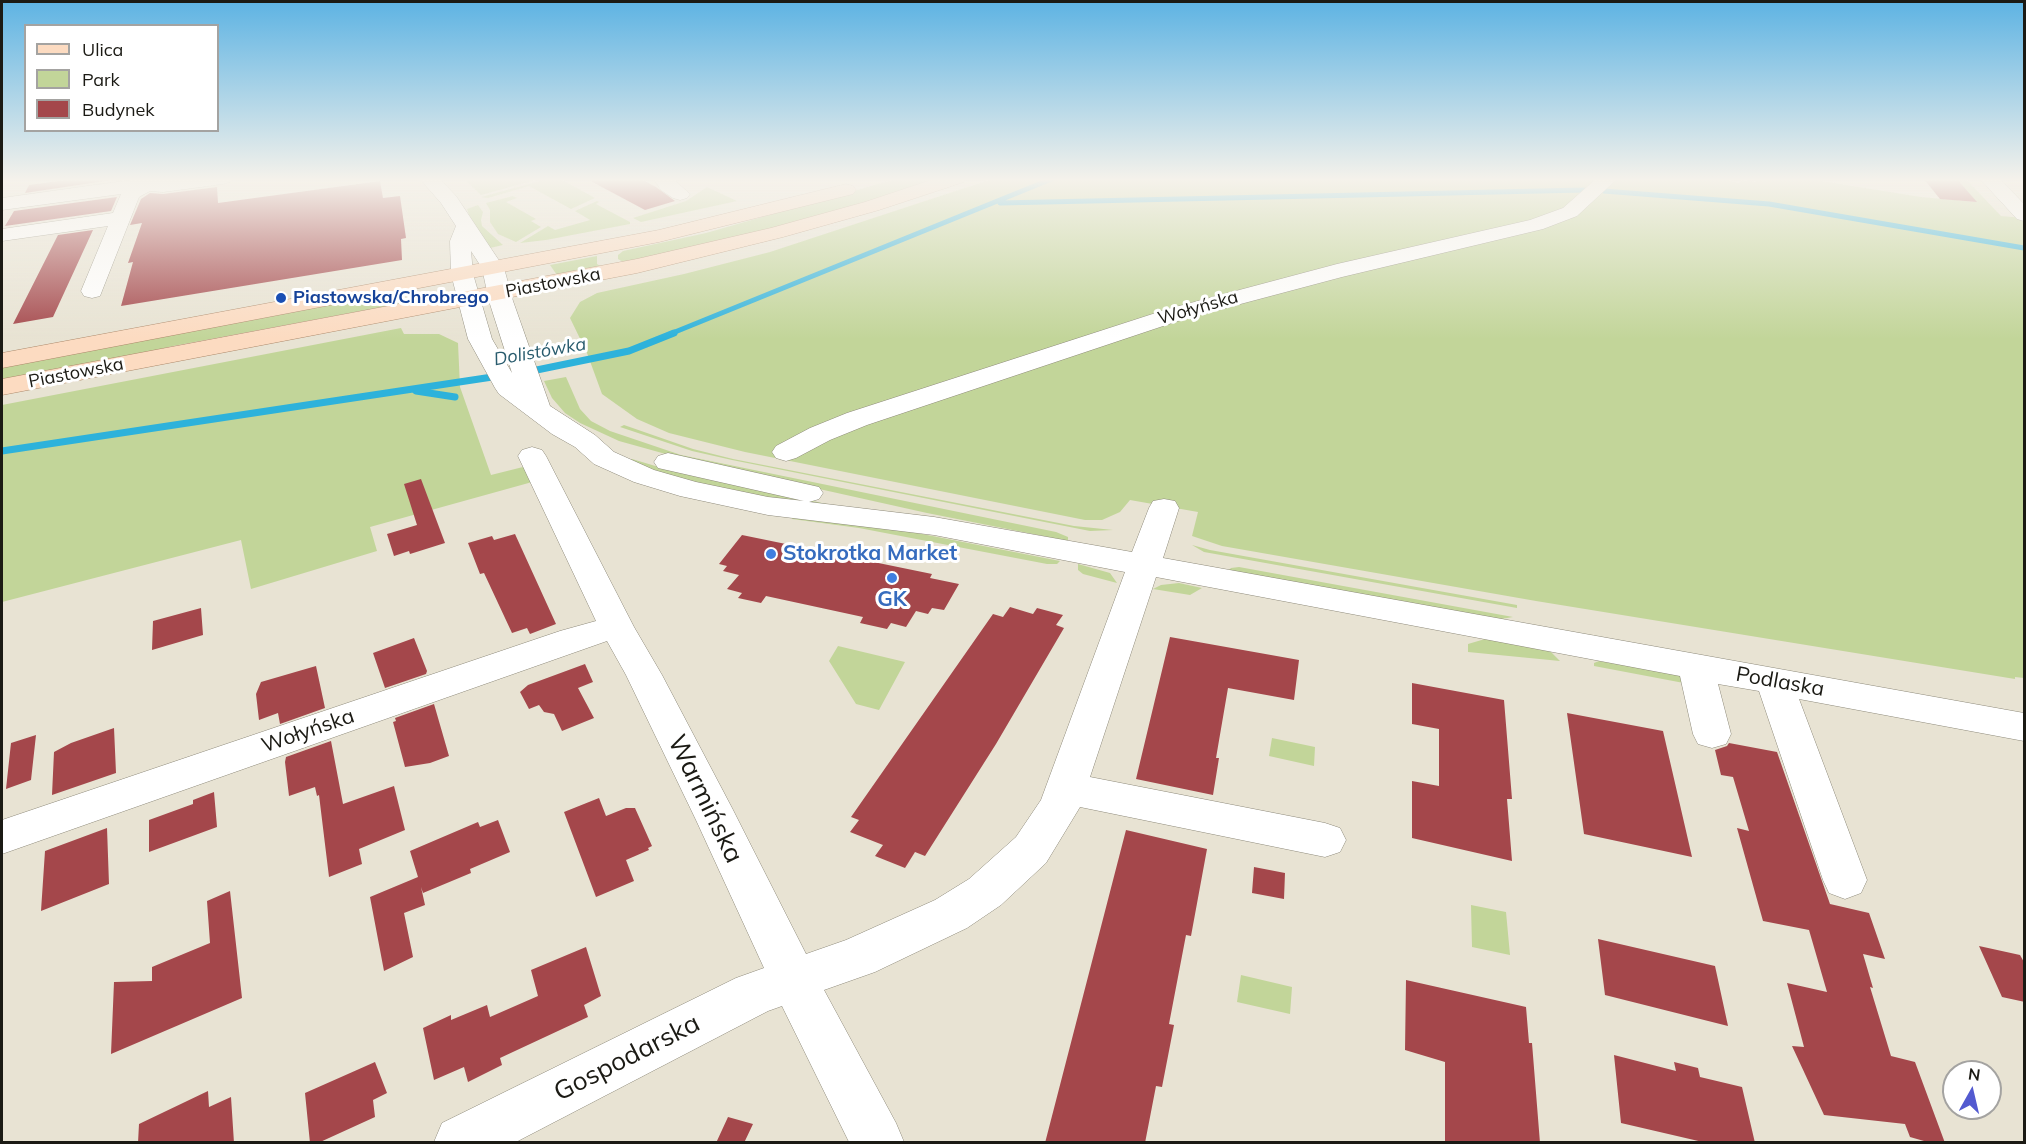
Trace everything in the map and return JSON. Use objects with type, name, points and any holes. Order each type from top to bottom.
[{"type":"main road","name":"Piastowska","points":[[2,361],[676,231]]},
{"type":"main road","name":"Piastowska","points":[[2,387],[637,266],[781,231]]},
{"type":"main road","points":[[624,243],[614,248],[605,258],[609,263],[618,266],[637,266]]},
{"type":"street","points":[[2,235],[28,231]]},
{"type":"street","points":[[92,291],[116,231]]},
{"type":"street","points":[[464,231],[460,241],[462,274],[480,339],[494,365],[525,394]]},
{"type":"street","points":[[468,231],[487,255],[493,268],[522,360],[525,394]]},
{"type":"street","name":"Wołyńska","points":[[786,452],[820,434],[857,419],[1176,314],[1337,272],[1509,231]]},
{"type":"street","name":"Podlaska","points":[[525,394],[562,428],[585,441],[604,458],[622,467],[691,490],[768,506],[922,524],[2025,727]]},
{"type":"street","name":"Warmińska","points":[[532,456],[616,627],[644,675],[823,1040],[877,1143]]},
{"type":"street","name":"Gospodarska","points":[[462,1143],[753,994],[858,957],[951,914],[985,892],[1031,850],[1060,806],[1164,508]]},
{"type":"street","name":"Wołyńska","points":[[2,837],[573,639],[616,627]]},
{"type":"street","points":[[1696,667],[1712,734]]},
{"type":"street","points":[[1774,681],[1845,880]]},
{"type":"street","points":[[1067,788],[1325,840]]},
{"type":"green space","points":[[478,231],[488,231],[503,245],[490,248]]},
{"type":"green space","points":[[496,231],[534,231],[516,242]]},
{"type":"green space","points":[[539,231],[591,231],[546,240],[520,243]]},
{"type":"green space","points":[[765,231],[623,262],[618,259],[618,255],[623,251],[706,233]]},
{"type":"green space","points":[[833,231],[2024,231],[2024,678],[2015,677],[2015,679],[1536,601],[1222,546],[1192,536],[1198,512],[1130,500],[1120,512],[1102,520],[1085,520],[745,452],[669,433],[637,419],[602,394],[587,353],[570,318],[580,302],[597,293],[770,252]]},
{"type":"green space","points":[[597,256],[597,264],[602,267],[559,278],[550,265]]},
{"type":"green space","points":[[396,291],[399,304],[173,346],[103,363],[2,382],[2,367]]},
{"type":"green space","points":[[401,328],[404,334],[439,334],[458,343],[460,387],[491,475],[535,464],[543,479],[370,527],[377,551],[251,589],[241,540],[2,602],[2,405]]},
{"type":"green space","points":[[566,377],[580,409],[591,421],[610,431],[681,455],[1056,532],[1068,537],[1068,541],[927,513],[680,458],[619,441],[580,423],[565,413],[552,398],[544,381]]},
{"type":"green space","points":[[624,425],[693,449],[733,459],[1074,526],[1113,530],[1090,531],[732,460],[692,451],[620,427]]},
{"type":"green space","points":[[632,459],[662,468],[845,508],[772,500],[697,485],[628,461]]},
{"type":"green space","points":[[793,516],[917,533],[1060,561],[1057,564],[1047,564],[859,528],[792,519]]},
{"type":"green space","points":[[1192,545],[1517,605],[1517,608],[1204,552]]},
{"type":"green space","points":[[1078,564],[1110,573],[1117,583],[1083,574],[1078,570]]},
{"type":"green space","points":[[1239,567],[1513,617],[1495,620],[1228,571]]},
{"type":"green space","points":[[1179,583],[1202,588],[1190,595],[1153,589],[1161,585]]},
{"type":"green space","points":[[1485,639],[1549,650],[1560,661],[1468,652],[1468,644]]},
{"type":"green space","points":[[838,646],[905,662],[879,710],[856,704],[829,661]]},
{"type":"green space","points":[[1599,661],[1682,675],[1689,684],[1594,666],[1594,663]]},
{"type":"green space","points":[[1272,738],[1315,747],[1314,766],[1269,756]]},
{"type":"green space","points":[[1471,905],[1506,912],[1510,955],[1472,947]]},
{"type":"green space","points":[[1241,975],[1292,987],[1290,1014],[1237,1002]]},
{"type":"building","points":[[92,231],[53,317],[13,324],[58,235]]},
{"type":"building","points":[[139,231],[405,231],[406,238],[401,239],[402,260],[121,306],[133,262],[128,263]]},
{"type":"building","points":[[421,479],[445,543],[410,554],[409,551],[394,556],[387,534],[417,525],[404,484]]},
{"type":"building","points":[[515,534],[556,624],[530,634],[527,628],[512,633],[484,573],[480,574],[468,543],[492,536],[494,540]]},
{"type":"building","points":[[742,535],[932,574],[930,578],[959,584],[944,610],[932,608],[928,614],[916,611],[906,627],[891,623],[887,629],[860,623],[863,617],[766,596],[761,603],[738,598],[742,593],[727,589],[739,575],[723,571],[727,566],[719,564]]},
{"type":"building","points":[[1010,607],[1033,614],[1037,608],[1063,615],[1056,625],[1064,628],[996,744],[925,856],[915,852],[905,868],[875,856],[883,845],[850,832],[859,820],[851,817],[993,614],[1003,617]]},
{"type":"building","points":[[201,608],[203,635],[152,650],[153,621]]},
{"type":"building","points":[[1170,637],[1299,660],[1294,700],[1228,688],[1216,758],[1219,758],[1213,795],[1136,779]]},
{"type":"building","points":[[414,638],[427,671],[426,674],[385,688],[373,653]]},
{"type":"building","points":[[585,664],[593,682],[578,688],[594,718],[562,731],[554,714],[544,712],[539,705],[529,709],[520,692],[528,685]]},
{"type":"building","points":[[316,666],[325,708],[280,724],[278,713],[259,720],[256,694],[261,682]]},
{"type":"building","points":[[1412,683],[1504,700],[1512,799],[1507,799],[1512,861],[1412,838],[1412,781],[1439,786],[1439,729],[1412,724]]},
{"type":"building","points":[[434,704],[449,756],[430,763],[405,767],[393,722],[396,721],[395,718]]},
{"type":"building","points":[[1567,713],[1663,731],[1692,857],[1584,834]]},
{"type":"building","points":[[114,728],[116,773],[52,795],[54,752],[71,743]]},
{"type":"building","points":[[36,735],[31,780],[6,789],[11,743]]},
{"type":"building","points":[[331,741],[343,804],[394,786],[405,830],[359,849],[362,864],[329,877],[319,795],[317,796],[315,787],[289,796],[285,762],[286,757]]},
{"type":"building","points":[[1729,743],[1777,752],[1830,904],[1869,913],[1885,959],[1863,954],[1873,988],[1870,987],[1891,1056],[1915,1062],[1945,1143],[1931,1143],[1910,1137],[1905,1124],[1824,1115],[1792,1046],[1804,1047],[1787,983],[1827,992],[1809,930],[1763,921],[1737,828],[1749,831],[1733,777],[1721,775],[1715,750]]},
{"type":"building","points":[[214,792],[217,827],[149,852],[149,820],[193,804],[193,800]]},
{"type":"building","points":[[599,798],[606,816],[626,808],[635,808],[652,846],[648,848],[649,850],[626,860],[634,881],[596,897],[564,812]]},
{"type":"building","points":[[498,820],[510,852],[470,869],[471,873],[423,893],[421,887],[425,905],[404,913],[413,957],[384,971],[370,897],[418,877],[410,851],[478,822],[480,827]]},
{"type":"building","points":[[107,828],[109,884],[41,911],[45,851]]},
{"type":"building","points":[[1126,830],[1207,849],[1191,936],[1186,935],[1169,1024],[1174,1025],[1162,1087],[1156,1086],[1145,1143],[1045,1143]]},
{"type":"building","points":[[1254,867],[1285,873],[1284,899],[1252,893]]},
{"type":"building","points":[[230,891],[242,998],[111,1054],[114,982],[152,981],[152,967],[210,943],[207,901]]},
{"type":"building","points":[[1598,939],[1715,966],[1728,1026],[1605,995]]},
{"type":"building","points":[[1979,946],[2020,955],[2025,964],[2025,1002],[2002,997]]},
{"type":"building","points":[[586,947],[601,996],[584,1005],[588,1017],[500,1058],[502,1065],[468,1082],[464,1067],[434,1080],[423,1028],[451,1015],[451,1020],[487,1005],[490,1017],[538,996],[531,970]]},
{"type":"building","points":[[1406,980],[1526,1007],[1529,1043],[1532,1043],[1540,1143],[1445,1143],[1445,1062],[1405,1050]]},
{"type":"building","points":[[1614,1055],[1676,1071],[1674,1062],[1698,1068],[1700,1077],[1742,1087],[1755,1143],[1707,1143],[1621,1123]]},
{"type":"building","points":[[375,1062],[387,1093],[373,1100],[375,1117],[318,1143],[310,1143],[305,1093]]},
{"type":"building","points":[[208,1091],[209,1107],[231,1097],[234,1143],[138,1143],[139,1124]]},
{"type":"building","points":[[728,1117],[753,1124],[744,1143],[716,1143]]},
{"type":"waterway","name":"Dolistówka","points":[[670,334],[923,231]]},
{"type":"waterway","points":[[1928,231],[2024,248]]},
{"type":"waterway","name":"Dolistówka","points":[[527,372],[629,351],[674,333]]},
{"type":"waterway","name":"Dolistówka","points":[[2,451],[499,376]]},
{"type":"waterway","points":[[416,391],[455,397]]},
{"type":"place","name":"Piastowska/Chrobrego","points":[[281,298]]},
{"type":"place","name":"Stokrotka Market","points":[[771,554]]},
{"type":"place","name":"GK","points":[[892,578]]}]
